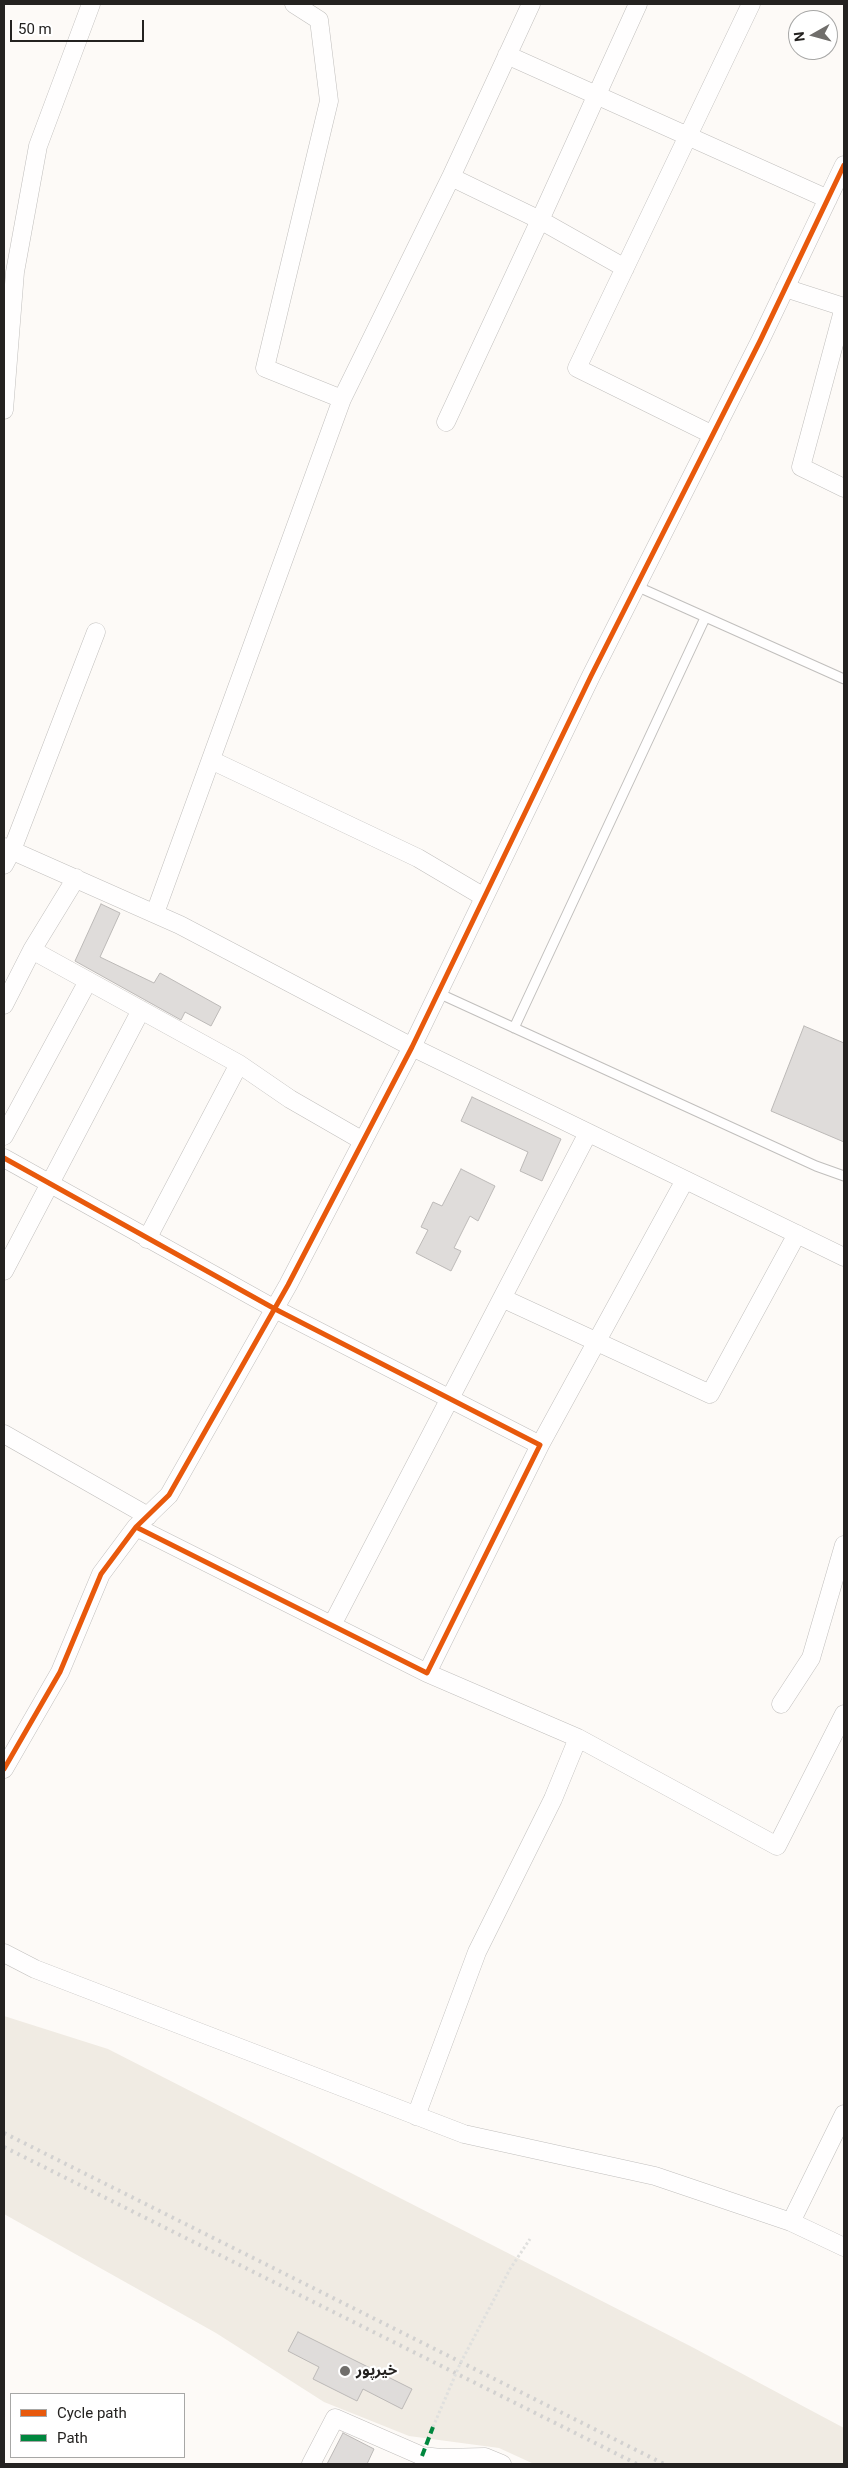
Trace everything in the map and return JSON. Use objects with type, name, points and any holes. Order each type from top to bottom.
[{"type":"street","points":[[4,410],[6,354],[15,272],[38,146],[90,4]]},
{"type":"street","points":[[294,4],[319,20],[329,101],[265,368],[342,399]]},
{"type":"street","points":[[155,914],[342,399],[451,177],[530,4]]},
{"type":"street","points":[[446,422],[638,4]]},
{"type":"street","points":[[712,435],[577,368],[751,4]]},
{"type":"street","points":[[507,56],[828,199]]},
{"type":"street","points":[[4,1769],[60,1672],[102,1574],[142,1521],[169,1495],[275,1309],[363,1141],[412,1046],[844,165]]},
{"type":"street","points":[[451,177],[540,220],[625,268]]},
{"type":"street","points":[[785,288],[844,307],[801,467],[844,488]]},
{"type":"street","points":[[96,632],[6,854],[76,878],[155,914],[412,1046],[844,1258]]},
{"type":"street","points":[[212,760],[418,858],[484,897]]},
{"type":"street","points":[[4,1005],[32,950],[76,878]]},
{"type":"street","points":[[32,950],[239,1064],[290,1099],[363,1141]]},
{"type":"street","points":[[4,1136],[88,981]]},
{"type":"street","points":[[4,1271],[141,1010]]},
{"type":"street","points":[[147,1239],[239,1064]]},
{"type":"street","points":[[332,1625],[588,1132]]},
{"type":"street","points":[[4,1158],[49,1185],[275,1309],[540,1445]]},
{"type":"street","points":[[427,1673],[540,1445],[685,1180]]},
{"type":"street","points":[[502,1298],[710,1394],[797,1234]]},
{"type":"street","points":[[4,1434],[142,1521],[332,1625],[427,1673],[578,1738],[777,1846],[844,1714]]},
{"type":"street","points":[[781,1704],[811,1658],[844,1545]]},
{"type":"street","points":[[416,2116],[477,1952],[553,1799],[578,1738]]},
{"type":"street","points":[[4,1952],[35,1969],[464,2134],[655,2176],[791,2222],[844,2247]]},
{"type":"street","points":[[791,2222],[844,2114]]},
{"type":"street","points":[[311,2464],[335,2418],[422,2456],[441,2458],[485,2457],[502,2464]]},
{"type":"lane","points":[[636,586],[844,678]]},
{"type":"lane","points":[[514,1028],[705,618]]},
{"type":"lane","points":[[438,993],[816,1166],[844,1176]]},
{"type":"path","points":[[433,2427],[460,2364],[510,2269],[530,2239]]},
{"type":"shaded area","points":[[4,2016],[108,2049],[692,2347],[844,2428],[844,2464],[534,2464],[499,2448],[409,2436],[324,2402],[216,2333],[4,2214]]},
{"type":"building","points":[[101,904],[120,913],[100,957],[154,983],[160,973],[221,1007],[211,1026],[185,1012],[181,1020],[75,961]]},
{"type":"building","points":[[804,1026],[844,1043],[844,1142],[771,1111]]},
{"type":"building","points":[[472,1097],[561,1139],[542,1181],[520,1171],[528,1152],[461,1121]]},
{"type":"building","points":[[461,1169],[495,1186],[478,1221],[470,1216],[454,1248],[461,1251],[451,1271],[416,1253],[428,1230],[421,1227],[433,1202],[442,1206]]},
{"type":"building","points":[[298,2332],[412,2389],[402,2409],[363,2389],[357,2401],[313,2379],[319,2367],[288,2351]]},
{"type":"building","points":[[343,2433],[374,2449],[367,2464],[327,2464]]},
{"type":"railway","points":[[4,2133],[664,2464]]},
{"type":"railway","points":[[4,2147],[637,2464]]},
{"type":"marked path","points":[[422,2456],[433,2427]]},
{"type":"cycle path","points":[[4,1769],[60,1672],[101,1574],[136,1527],[169,1495],[288,1285],[412,1047],[591,676],[760,341],[844,165]]},
{"type":"cycle path","points":[[4,1158],[275,1309],[540,1445],[427,1673],[136,1527]]},
{"type":"place","name":"خیرپور","points":[[345,2371]]}]
